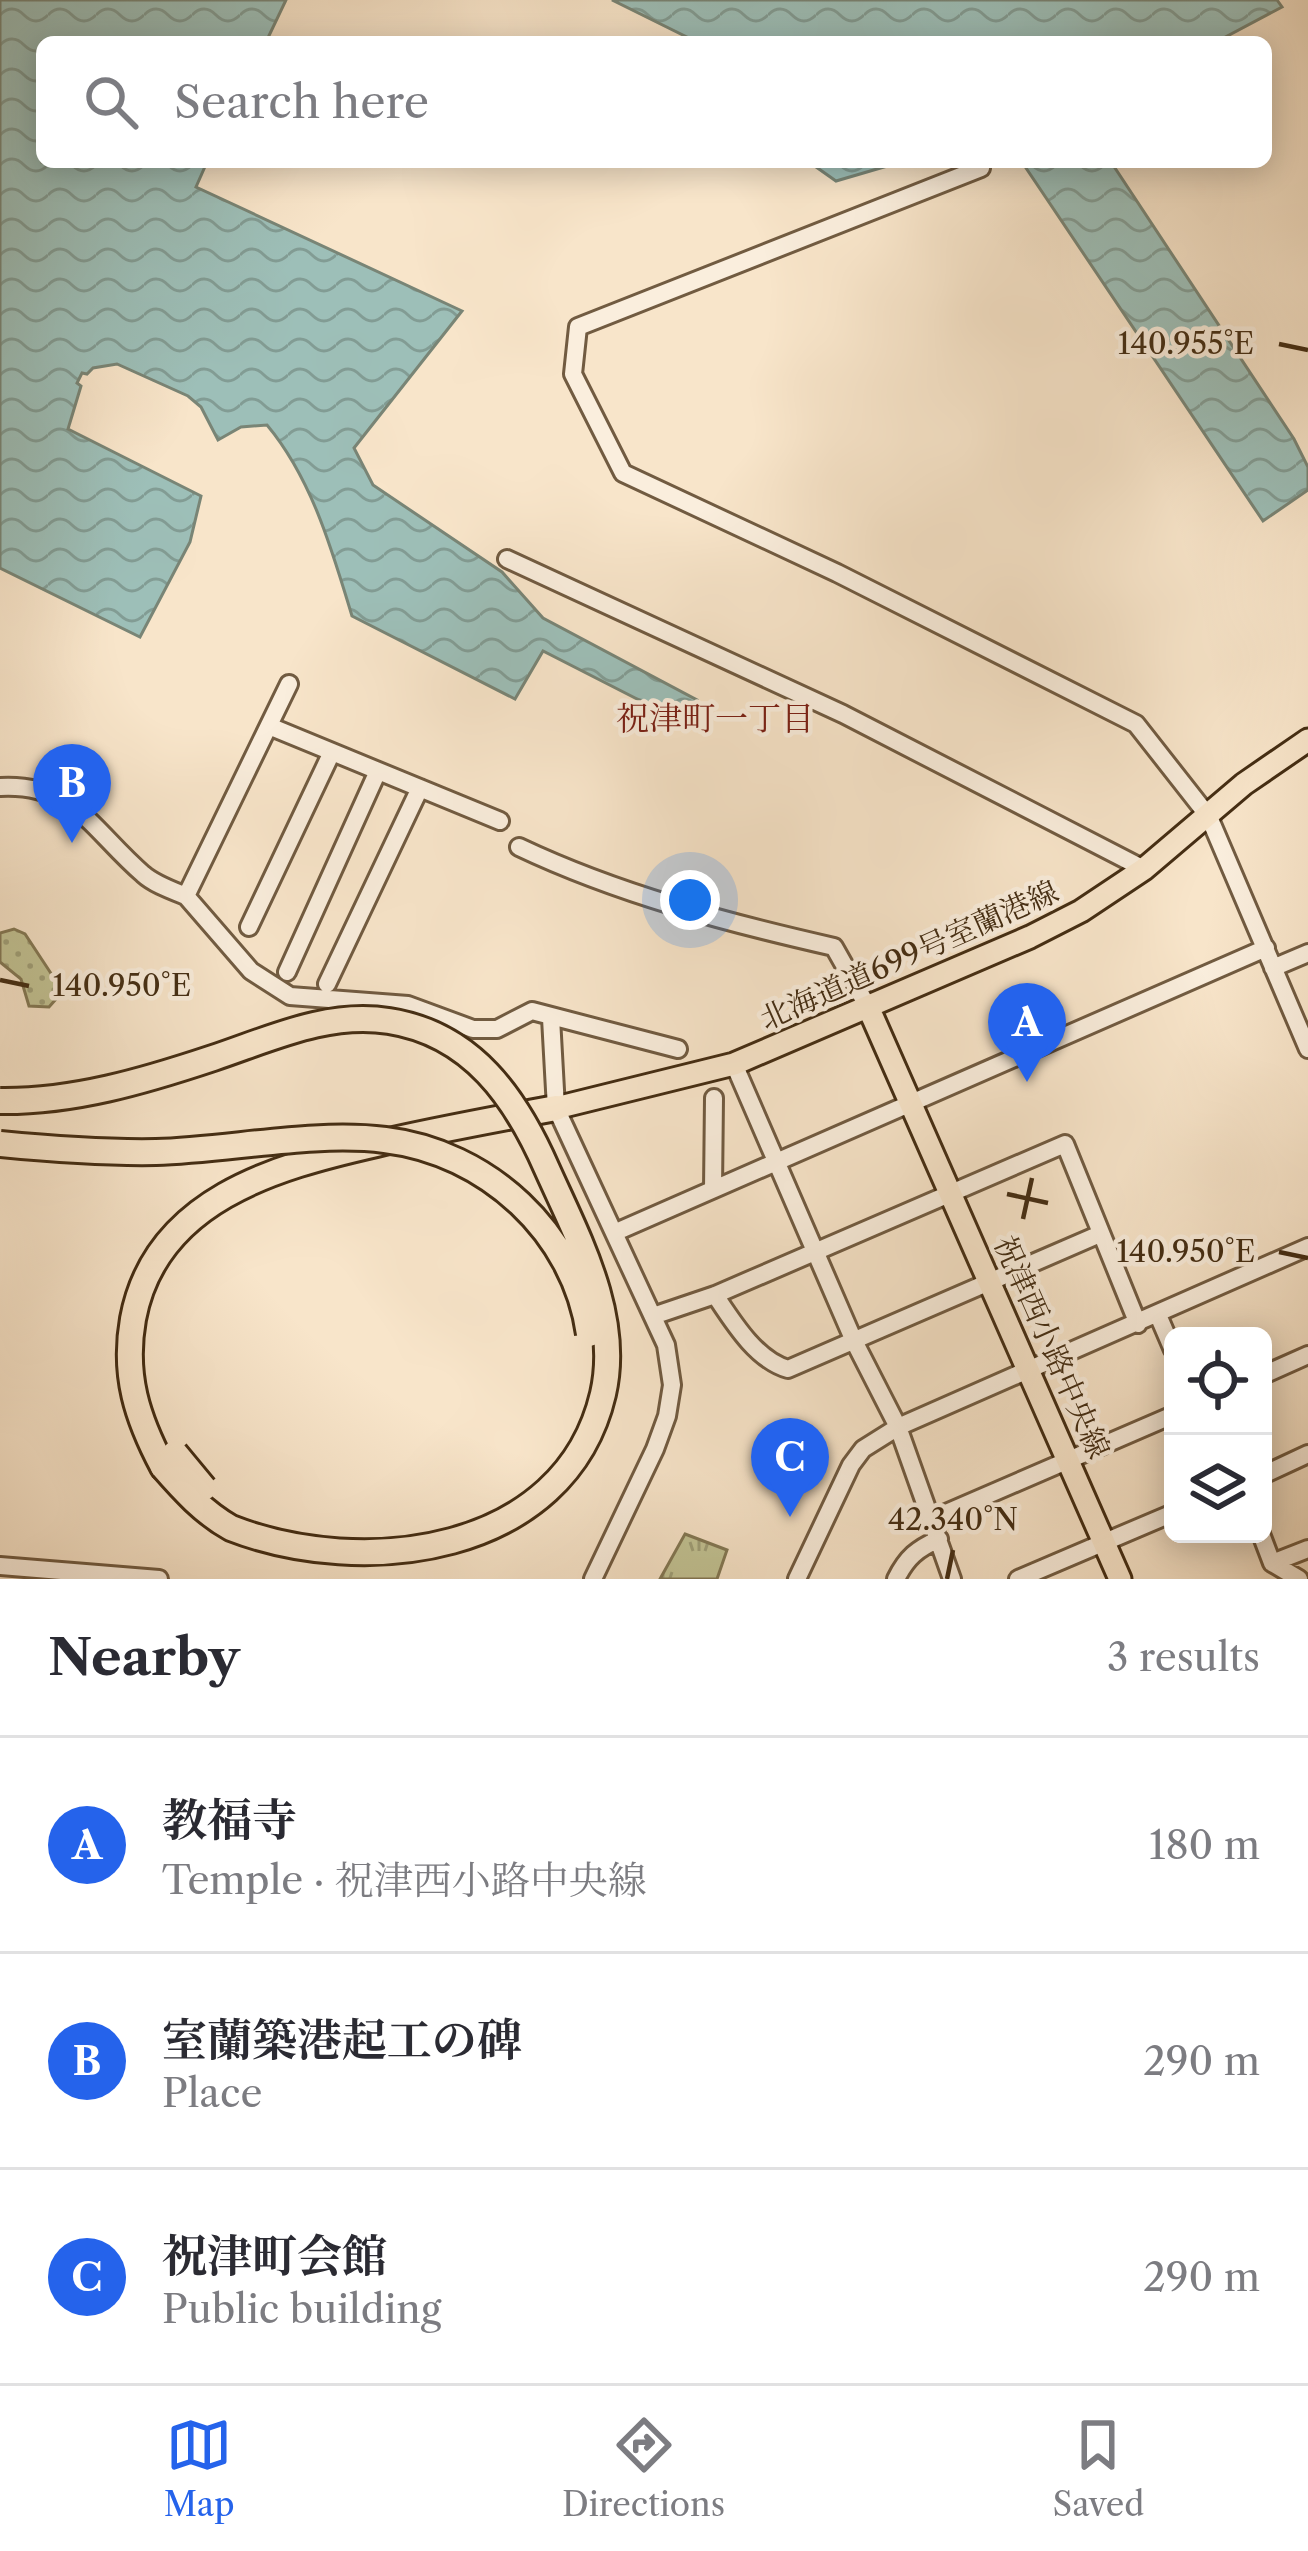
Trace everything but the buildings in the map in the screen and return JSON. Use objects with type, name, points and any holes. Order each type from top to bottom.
[{"type":"highway","points":[[0,1101],[70,1096],[130,1084],[321,1023],[391,1021],[430,1033],[470,1054],[513,1100],[538,1148],[589,1264],[607,1344],[604,1392],[589,1435],[562,1478],[528,1511],[465,1544],[409,1561],[357,1563],[314,1559],[227,1526],[190,1498],[169,1460],[142,1427],[130,1383],[137,1298],[159,1252],[192,1216],[261,1175],[303,1161],[556,1108]]},
{"type":"highway","points":[[0,1144],[158,1152],[357,1139],[408,1144],[465,1165],[511,1195],[540,1222],[575,1279],[591,1350],[586,1403],[551,1466],[530,1490],[461,1529],[416,1543],[371,1548],[307,1541],[248,1521],[169,1460]]},
{"type":"main road","name":"北海道道699号室蘭港線","points":[[556,1108],[734,1064],[1030,937],[1081,911],[1144,869],[1244,784],[1308,740]]},
{"type":"main road","name":"祝津西小路中央線","points":[[868,1009],[1120,1579]]},
{"type":"street","points":[[981,168],[578,327],[573,374],[622,472],[837,573],[1136,724],[1209,817],[1308,1049]]},
{"type":"street","points":[[507,559],[843,714],[1144,869]]},
{"type":"street","points":[[185,896],[290,684]]},
{"type":"street","points":[[269,726],[500,821]]},
{"type":"street","points":[[249,927],[332,752]]},
{"type":"street","points":[[287,972],[378,771]]},
{"type":"street","points":[[0,787],[31,786],[55,793],[146,878],[185,896],[251,971],[285,994],[408,1005],[473,1029],[497,1029],[532,1012],[677,1049]]},
{"type":"street","points":[[327,984],[420,788]]},
{"type":"street","points":[[519,847],[587,876],[751,928],[834,947],[868,1009]]},
{"type":"street","points":[[616,1232],[1266,948]]},
{"type":"street","points":[[1274,968],[1308,953]]},
{"type":"street","points":[[551,1018],[556,1108],[666,1345],[672,1385],[655,1450],[593,1579]]},
{"type":"street","points":[[734,1064],[854,1341],[898,1427],[952,1579]]},
{"type":"street","points":[[713,1189],[714,1098]]},
{"type":"street","points":[[653,1316],[716,1295],[1065,1144],[1138,1324]]},
{"type":"street","points":[[716,1295],[773,1365],[788,1369],[1100,1234]]},
{"type":"street","points":[[797,1579],[863,1449],[898,1427],[1308,1247]]},
{"type":"street","points":[[1158,1315],[1164,1329]]},
{"type":"street","points":[[1272,1371],[1308,1355]]},
{"type":"street","points":[[932,1519],[1164,1419]]},
{"type":"street","points":[[1272,1471],[1308,1454]]},
{"type":"street","points":[[1018,1579],[1164,1518]]},
{"type":"street","points":[[896,1579],[905,1561],[939,1539]]},
{"type":"street","points":[[1264,1543],[1272,1563],[1299,1579]]},
{"type":"street","points":[[1272,1563],[1308,1549]]},
{"type":"street","points":[[0,1566],[159,1579]]},
{"type":"green space","points":[[14,929],[25,934],[58,984],[56,999],[49,1007],[29,1006],[21,979],[0,962],[0,933]]},
{"type":"green space","points":[[685,1534],[727,1550],[717,1579],[660,1579]]},
{"type":"water","points":[[0,0],[286,0],[269,36],[36,36],[36,168],[204,168],[196,187],[462,311],[354,448],[373,485],[502,572],[543,618],[697,700],[686,724],[543,651],[515,699],[352,616],[308,492],[267,425],[241,427],[218,440],[201,407],[188,396],[117,364],[82,373],[68,429],[201,496],[190,542],[140,637],[0,568]]},
{"type":"water","points":[[612,0],[1277,0],[1282,7],[1227,36],[685,36]]},
{"type":"water","points":[[818,168],[880,168],[836,181]]},
{"type":"water","points":[[1026,168],[1115,168],[1308,467],[1308,490],[1263,521]]},
{"type":"place","name":"室蘭築港起工の碑","points":[[72,843]]},
{"type":"place","name":"教福寺","points":[[1027,1082]]},
{"type":"place","name":"祝津町会館","points":[[790,1517]]},
{"type":"district","name":"祝津町一丁目","points":[[715,718]]}]
